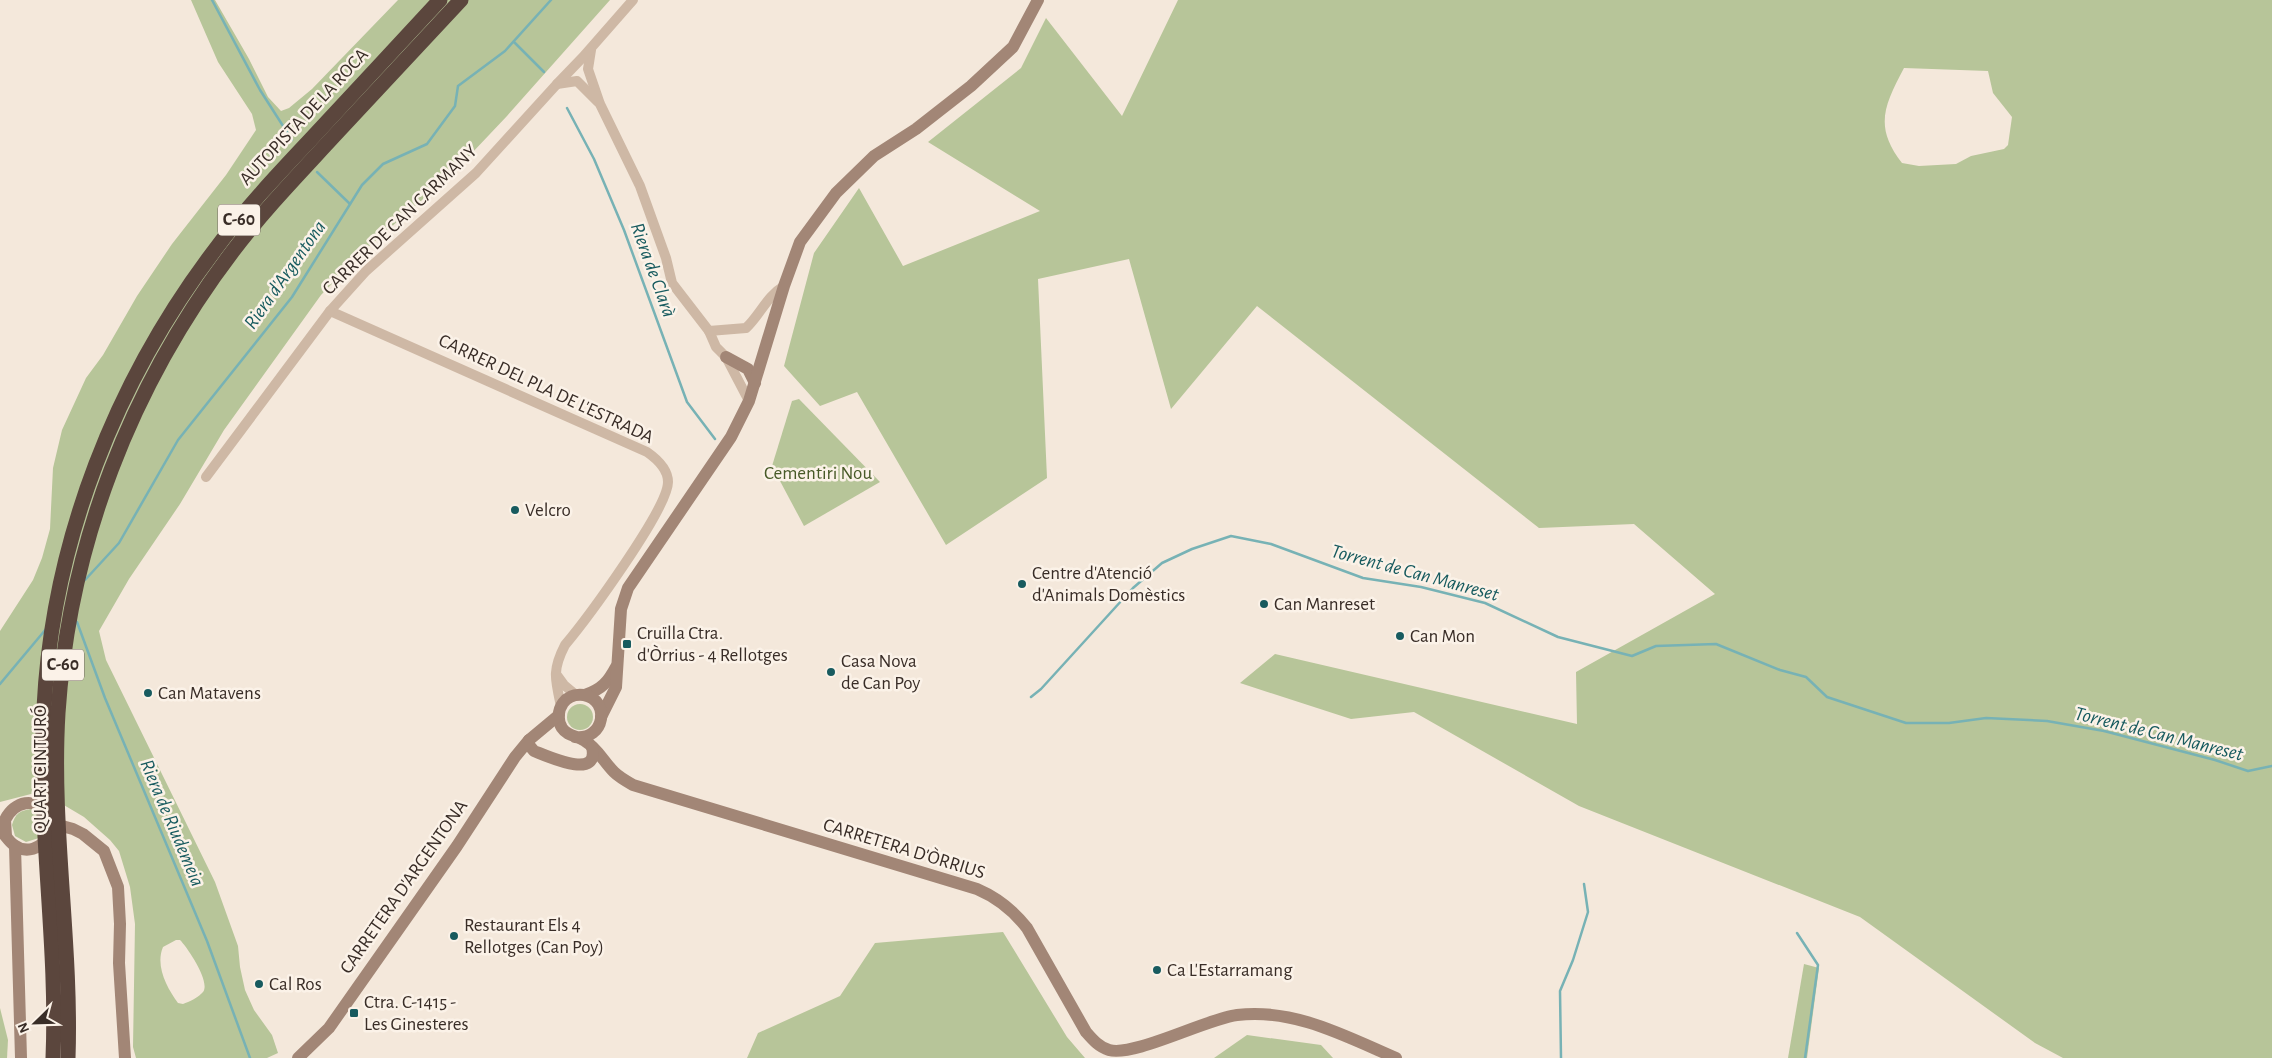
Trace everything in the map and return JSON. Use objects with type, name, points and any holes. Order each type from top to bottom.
[{"type":"highway","name":"AUTOPISTA DE LA ROCA","points":[[91,478],[125,396],[146,355],[172,311],[212,253],[258,196],[440,0]]},
{"type":"highway","name":"AUTOPISTA DE LA ROCA","points":[[115,457],[146,388],[164,355],[202,294],[233,251],[300,173],[461,0]]},
{"type":"highway","name":"QUART CINTURÓ","points":[[68,1058],[68,968],[57,760],[58,713],[65,647],[82,561],[115,457]]},
{"type":"highway","name":"QUART CINTURÓ","points":[[53,1058],[54,992],[42,773],[46,678],[61,585],[73,534],[91,478]]},
{"type":"highway","name":"C-60","points":[[43,1058],[50,932]]},
{"type":"highway","name":"C-60","points":[[68,968],[77,1012],[76,1058]]},
{"type":"street","name":"CARRER DE CAN CARMANY","points":[[206,477],[330,311],[366,271],[476,173],[633,0]]},
{"type":"street","points":[[600,723],[588,736],[534,737],[529,745],[534,751],[580,766],[589,763],[592,758],[600,723],[616,687],[621,609],[628,588],[731,437],[750,401],[784,286],[800,242],[836,193],[874,156],[916,129],[971,86],[1013,46],[1038,0]]},
{"type":"street","points":[[591,47],[588,69],[600,104],[640,186],[666,258],[672,283],[709,331],[716,347],[726,357],[748,369],[755,383]]},
{"type":"street","points":[[557,84],[577,80],[600,104]]},
{"type":"street","points":[[709,331],[746,328],[757,317],[773,292],[784,286]]},
{"type":"street","name":"CARRER DEL PLA DE L'ESTRADA","points":[[330,311],[647,452],[661,462],[668,482],[660,508],[648,529],[565,645],[556,661],[555,672],[560,711]]},
{"type":"street","points":[[726,357],[750,401]]},
{"type":"street","points":[[571,735],[560,725],[560,711],[569,698],[599,690],[608,683],[617,665]]},
{"type":"street","points":[[555,672],[564,685],[597,703],[600,723]]},
{"type":"street","name":"CARRETERA D'ARGENTONA","points":[[300,1057],[329,1028],[457,846],[515,757],[560,711]]},
{"type":"street","name":"CARRETERA D'ÒRRIUS","points":[[571,735],[584,740],[615,773],[633,785],[976,889],[993,896],[1016,914],[1027,928],[1090,1036],[1102,1047],[1111,1051],[1135,1047],[1227,1017],[1271,1014],[1300,1019],[1396,1058]]},
{"type":"street","points":[[0,809],[24,802],[38,805],[45,809],[51,824],[50,835],[39,847],[28,850],[15,846],[3,833],[5,820],[14,806]]},
{"type":"street","points":[[51,824],[83,834],[104,851],[118,886],[120,924],[119,963],[125,1058]]},
{"type":"street","points":[[15,846],[21,1058]]},
{"type":"green space","points":[[191,0],[215,0],[249,59],[268,97],[281,111],[289,108],[312,89],[398,0],[610,0],[507,116],[453,173],[366,249],[321,295],[224,430],[180,504],[129,579],[99,631],[106,660],[215,882],[238,946],[245,990],[254,1010],[272,1035],[278,1053],[267,1058],[136,1058],[133,1047],[135,924],[130,887],[119,851],[110,840],[84,817],[52,798],[31,794],[0,802],[0,631],[33,580],[42,558],[50,529],[53,468],[62,430],[86,378],[103,355],[137,296],[172,244],[226,175],[256,130],[252,114],[218,62]],"holes":[[[176,940],[180,940],[197,965],[205,987],[199,996],[183,1004],[178,1003],[170,991],[163,976],[160,962],[163,947]]]},
{"type":"green space","points":[[1178,0],[2272,0],[2272,1058],[2063,1058],[2035,1043],[1860,917],[1579,806],[1414,712],[1351,719],[1240,683],[1275,654],[1577,724],[1576,672],[1715,594],[1634,524],[1539,528],[1257,306],[1171,409],[1129,259],[1038,279],[1047,478],[946,545],[857,392],[820,406],[784,366],[814,253],[859,188],[903,266],[1040,211],[928,142],[1021,68],[1046,18],[1122,116]],"holes":[[[1904,68],[1988,71],[1993,93],[2012,117],[2008,145],[2004,149],[1971,156],[1956,164],[1919,166],[1902,163],[1893,150],[1888,138],[1885,116],[1891,94]]]},
{"type":"green space","name":"Cementiri Nou","points":[[799,399],[880,482],[804,526],[772,466],[792,401]]},
{"type":"green space","points":[[580,704],[590,707],[593,717],[590,727],[580,730],[570,727],[567,717],[570,707]]},
{"type":"green space","points":[[32,809],[37,812],[39,838],[26,842],[15,836],[12,825],[19,813]]},
{"type":"green space","points":[[1003,932],[1067,1037],[1085,1058],[747,1058],[758,1033],[840,996],[875,943]]},
{"type":"green space","points":[[1804,964],[1819,968],[1807,1058],[1788,1058]]},
{"type":"green space","points":[[0,1008],[8,1040],[7,1058],[0,1058]]},
{"type":"green space","points":[[1247,1035],[1321,1045],[1333,1058],[1214,1058]]},
{"type":"waterway","points":[[212,0],[260,90],[292,140]]},
{"type":"waterway","name":"Riera d'Argentona","points":[[85,580],[119,543],[178,440],[292,297],[362,185],[383,164],[427,144],[455,106],[458,86],[505,51],[551,0]]},
{"type":"waterway","name":"Riera de Clarà","points":[[514,42],[544,72]]},
{"type":"waterway","name":"Riera de Clarà","points":[[567,108],[594,159],[624,230],[687,402],[715,439]]},
{"type":"waterway","points":[[317,172],[350,204]]},
{"type":"waterway","name":"Torrent de Can Manreset","points":[[1031,697],[1041,689],[1133,588],[1162,563],[1192,549],[1231,536],[1271,544],[1363,578],[1421,587],[1485,603],[1558,637],[1632,656],[1656,646],[1716,644],[1780,670],[1806,677],[1827,697],[1906,723],[1949,723],[1986,718],[2047,721],[2104,731],[2215,760],[2248,771],[2272,766]]},
{"type":"waterway","name":"Riera de Riudemeia","points":[[77,622],[105,698],[207,941],[250,1058]]},
{"type":"waterway","points":[[0,684],[46,629]]},
{"type":"waterway","points":[[1561,1058],[1560,991],[1573,960],[1588,912],[1584,884]]},
{"type":"waterway","points":[[1797,933],[1818,965],[1805,1058]]},
{"type":"place","name":"Velcro","points":[[515,510]]},
{"type":"place","name":"Centre d'Atenció d'Animals Domèstics","points":[[1022,584]]},
{"type":"place","name":"Can Manreset","points":[[1264,604]]},
{"type":"place","name":"Can Mon","points":[[1400,636]]},
{"type":"place","name":"Cruïlla Ctra. d'Òrrius - 4 Rellotges","points":[[627,644]]},
{"type":"place","name":"Casa Nova de Can Poy","points":[[831,672]]},
{"type":"place","name":"Can Matavens","points":[[148,693]]},
{"type":"place","name":"Restaurant Els 4 Rellotges (Can Poy)","points":[[454,936]]},
{"type":"place","name":"Ca L'Estarramang","points":[[1157,970]]},
{"type":"place","name":"Cal Ros","points":[[259,984]]},
{"type":"place","name":"Ctra. C-1415 - Les Ginesteres","points":[[354,1013]]}]
